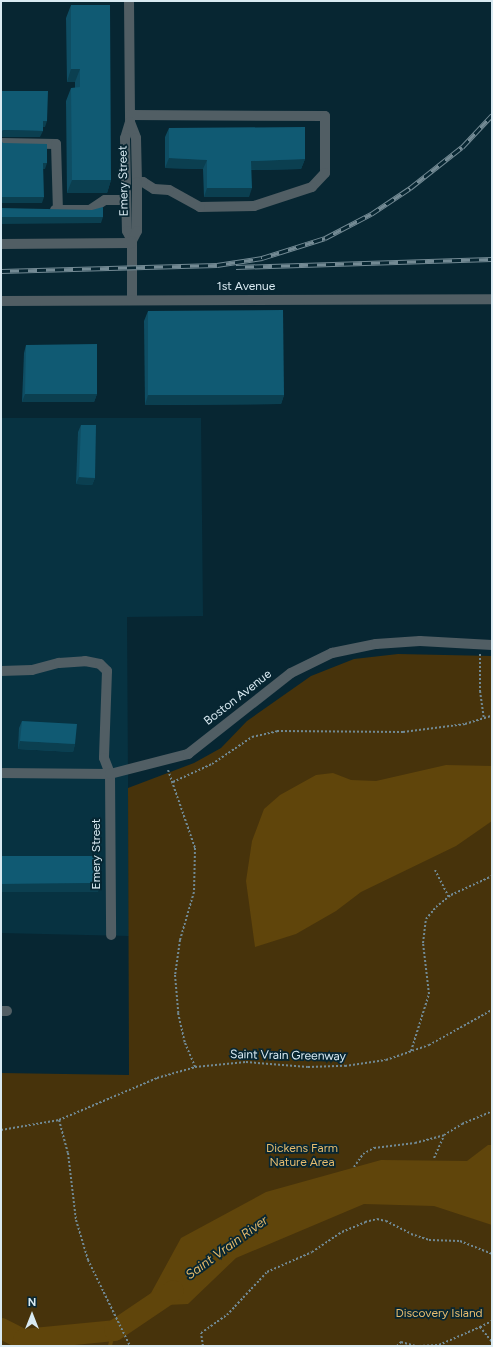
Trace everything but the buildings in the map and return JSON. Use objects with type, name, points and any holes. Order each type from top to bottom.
[{"type":"street","name":"Emery Street","points":[[129,1],[130,118],[125,138],[127,231],[132,242]]},
{"type":"street","points":[[130,118],[325,116],[325,173],[312,186],[254,206],[200,207],[169,190],[154,189],[143,182],[137,182]]},
{"type":"street","name":"Emery Street","points":[[130,118],[136,138],[137,182],[137,231],[132,242],[132,300]]},
{"type":"street","points":[[1,144],[56,144],[58,210]]},
{"type":"street","points":[[44,210],[90,210],[105,200],[126,200]]},
{"type":"street","points":[[1,244],[132,242]]},
{"type":"street","name":"1st Avenue","points":[[1,301],[492,299]]},
{"type":"street","name":"Boston Avenue","points":[[1,772],[110,774],[188,754],[291,673],[332,653],[376,644],[420,641],[492,645]]},
{"type":"street","name":"Emery Street","points":[[1,671],[32,670],[59,663],[100,664],[107,671],[104,758],[110,774],[111,935]]},
{"type":"path","points":[[480,645],[480,691],[484,719]]},
{"type":"path","points":[[173,782],[212,764],[252,737],[277,731],[403,732],[441,728],[492,716]]},
{"type":"path","points":[[165,761],[195,848],[194,892],[180,940],[176,975],[178,1013],[185,1043],[195,1067]]},
{"type":"path","points":[[435,870],[449,897]]},
{"type":"path","points":[[411,1051],[429,994],[423,928],[436,907],[449,897],[492,876]]},
{"type":"path","name":"Saint Vrain Greenway","points":[[1,1130],[59,1120],[157,1078],[195,1067],[246,1062],[308,1067],[345,1066],[386,1060],[435,1042],[492,1010]]},
{"type":"path","points":[[354,1167],[363,1154],[374,1148],[415,1143],[444,1135],[462,1124],[492,1111]]},
{"type":"path","points":[[59,1120],[68,1153],[76,1220],[88,1260],[130,1346]]},
{"type":"path","points":[[434,1158],[444,1135]]},
{"type":"path","points":[[203,1346],[201,1333],[227,1315],[267,1272],[312,1252],[342,1232],[365,1222],[377,1219],[386,1220],[411,1234],[428,1240],[460,1241],[492,1254]]},
{"type":"path","points":[[419,1346],[439,1345],[492,1321]]},
{"type":"path","points":[[480,1327],[492,1342]]},
{"type":"path","points":[[397,1346],[401,1342],[416,1346]]},
{"type":"shaded area","points":[[1,418],[201,418],[203,616],[127,617],[129,936],[1,933]]},
{"type":"green space","name":"Dickens Farm Nature Area","points":[[398,654],[492,656],[492,1346],[1,1346],[1,1073],[129,1075],[128,788],[194,763],[221,748],[247,721],[311,676],[354,659]]},
{"type":"water","points":[[446,765],[492,766],[492,821],[456,846],[361,892],[336,911],[296,934],[255,947],[246,881],[252,841],[264,809],[280,795],[316,775],[333,773],[351,780],[376,781]]},
{"type":"water","points":[[488,1145],[492,1145],[492,1225],[434,1206],[364,1204],[236,1258],[188,1304],[144,1306],[181,1238],[266,1192],[381,1160],[467,1161]]},
{"type":"waterway","name":"Saint Vrain River","points":[[1,1328],[23,1339],[114,1330],[173,1290]]},
{"type":"waterway","points":[[110,1346],[114,1330]]},
{"type":"railway","points":[[1,271],[217,265],[262,258],[325,238],[371,214],[410,188],[462,147],[492,115]]},
{"type":"railway","points":[[236,267],[492,259]]},
{"type":"park label","name":"Discovery Island","points":[[439,1314]]}]
